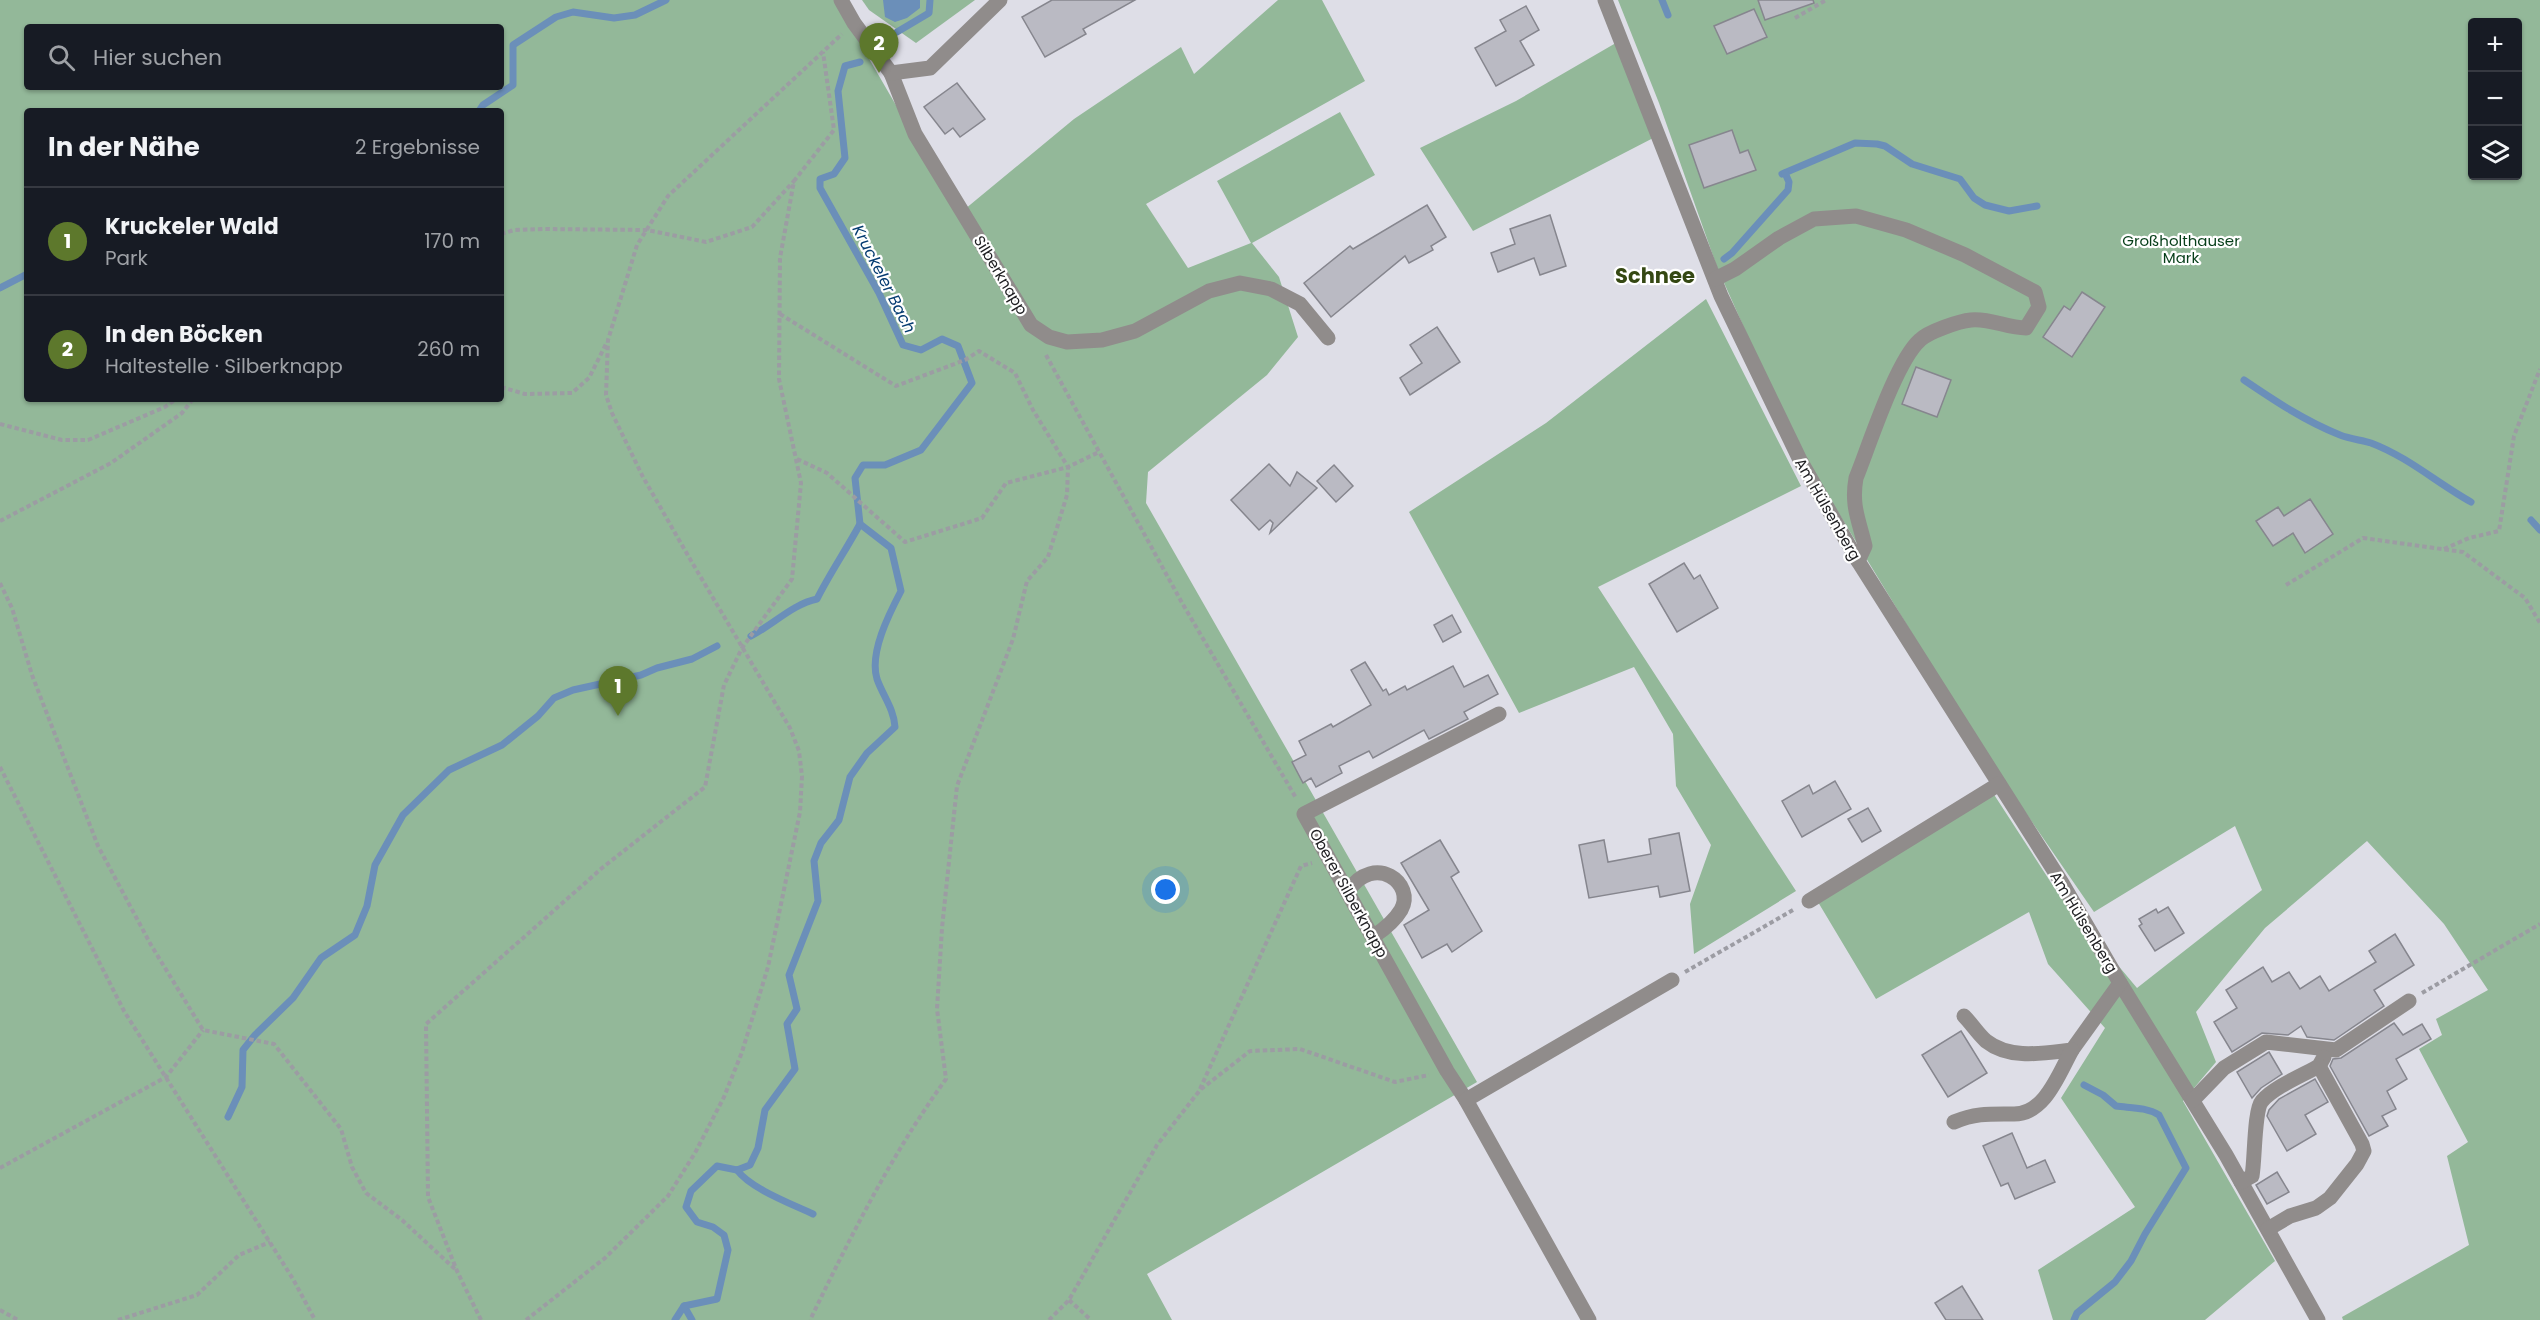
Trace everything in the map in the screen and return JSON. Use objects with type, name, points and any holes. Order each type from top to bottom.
[{"type":"street","name":"Silberknapp","points":[[841,0],[854,23],[891,73],[915,134],[1031,325],[1049,337],[1067,342],[1102,340],[1136,331],[1209,291],[1240,283],[1271,289],[1300,304],[1328,338]]},
{"type":"street","points":[[891,73],[930,68],[1000,0]]},
{"type":"street","name":"Am Hülsenberg","points":[[1605,0],[1715,279],[1762,385],[1795,451],[1858,561],[2062,883],[2120,983],[2193,1100],[2318,1320]]},
{"type":"street","points":[[1715,279],[1735,269],[1779,238],[1814,219],[1856,216],[1906,230],[1955,251],[2035,292],[2039,307],[2026,328],[2012,328],[1990,321],[1970,320],[1920,339],[1903,361],[1856,478],[1852,496],[1865,546],[1858,561]]},
{"type":"street","name":"Oberer Silberknapp","points":[[1499,714],[1304,814],[1589,1320]]},
{"type":"street","points":[[1809,901],[1999,784]]},
{"type":"street","points":[[1348,891],[1355,881],[1364,875],[1376,872],[1388,874],[1397,881],[1404,902],[1401,911],[1374,936]]},
{"type":"street","points":[[1466,1100],[1672,980]]},
{"type":"street","name":"Am Hülsenberg","points":[[1954,1122],[1972,1114],[2016,1114],[2034,1109],[2048,1093],[2072,1050],[2120,983]]},
{"type":"street","points":[[2193,1100],[2224,1068],[2266,1042],[2336,1050],[2409,1001]]},
{"type":"street","points":[[1964,1016],[1986,1041],[2011,1052],[2039,1053],[2072,1050]]},
{"type":"street","points":[[2241,1182],[2252,1176],[2256,1157],[2257,1113],[2262,1101],[2319,1066],[2329,1049]]},
{"type":"street","points":[[2268,1229],[2290,1216],[2316,1208],[2330,1198],[2357,1164],[2364,1151],[2319,1066]]},
{"type":"path","points":[[1795,18],[1826,0]]},
{"type":"path","points":[[504,388],[525,394],[572,393],[589,378],[608,340],[637,245],[668,196],[854,23]]},
{"type":"path","points":[[504,233],[514,230],[544,229],[647,230],[706,242],[752,227],[794,181],[834,130],[823,52]]},
{"type":"path","points":[[481,1320],[457,1271],[428,1197],[426,1024],[602,868],[705,787],[723,684],[742,648],[792,579],[801,483],[779,379],[780,258],[794,181]]},
{"type":"path","points":[[780,314],[896,386],[965,360],[979,351],[1015,373],[1033,410],[1068,467],[1067,495],[1048,557],[1027,581],[1013,639],[957,786],[942,928],[937,1009],[946,1079],[913,1124],[850,1238],[810,1320]]},
{"type":"path","points":[[1031,325],[1181,601],[1304,814]]},
{"type":"path","points":[[526,1320],[605,1258],[668,1196],[709,1125],[742,1052],[768,967],[800,812],[802,776],[799,751],[790,728],[643,477],[612,413],[606,395],[608,340]]},
{"type":"path","points":[[2443,550],[2469,538],[2499,531],[2514,436],[2540,369]]},
{"type":"path","points":[[0,424],[62,440],[88,440],[172,402]]},
{"type":"path","points":[[0,521],[111,463],[182,412],[190,402]]},
{"type":"path","points":[[796,459],[827,473],[906,542],[982,518],[1006,483],[1068,467],[1100,452]]},
{"type":"path","points":[[2286,585],[2363,538],[2463,552],[2525,598],[2540,623]]},
{"type":"path","points":[[0,583],[12,608],[32,675],[98,846],[151,945],[203,1030],[273,1044],[341,1129],[352,1167],[366,1193],[402,1220],[457,1271]]},
{"type":"path","points":[[0,767],[124,1011],[270,1242],[315,1320]]},
{"type":"path","points":[[1049,1320],[1069,1300],[1157,1145],[1200,1090],[1301,867],[1329,858]]},
{"type":"path","points":[[1672,980],[1809,901]]},
{"type":"path","points":[[2409,1001],[2540,924]]},
{"type":"path","points":[[0,1168],[166,1077],[203,1030]]},
{"type":"path","points":[[1200,1090],[1250,1051],[1300,1049],[1395,1082],[1447,1071]]},
{"type":"path","points":[[118,1320],[197,1295],[239,1255],[270,1242]]},
{"type":"path","points":[[1069,1300],[1091,1320]]},
{"type":"path","points":[[0,1310],[18,1320]]},
{"type":"green space","points":[[0,0],[835,0],[959,214],[1074,119],[1181,47],[1194,74],[1278,0],[1322,0],[1365,81],[1146,204],[1188,268],[1251,243],[1217,181],[1340,112],[1375,175],[1252,243],[1279,277],[1298,337],[1267,375],[1148,472],[1146,503],[1477,1082],[1147,1274],[1172,1320],[0,1320]]},
{"type":"green space","points":[[862,0],[975,0],[916,43],[869,10]]},
{"type":"green space","name":"Großholthauser Mark","points":[[1618,0],[2540,0],[2540,1320],[2343,1320],[2342,1317],[2469,1245],[2447,1156],[2468,1142],[2419,1049],[2442,1035],[2436,1019],[2488,990],[2444,924],[2367,841],[2265,928],[2196,1012],[2216,1062],[2183,1101],[2275,1261],[2205,1320],[2053,1320],[2038,1270],[2135,1207],[2061,1098],[2105,1028],[2048,964],[2029,912],[1876,999],[1818,902],[1993,793],[2059,895],[2137,988],[2262,890],[2235,826],[2094,912],[1988,758],[1794,440],[1717,267],[1659,103]]},
{"type":"green space","points":[[1621,40],[1659,135],[1473,231],[1420,148],[1516,101]]},
{"type":"green space","points":[[1706,299],[1801,486],[1598,587],[1796,891],[1694,954],[1690,904],[1711,845],[1676,786],[1673,734],[1634,667],[1519,713],[1409,512],[1546,423]]},
{"type":"water","points":[[883,0],[920,0],[920,8],[907,18],[895,22],[885,17]]},
{"type":"building","points":[[1052,0],[1135,0],[1083,29],[1086,34],[1045,57],[1022,17]]},
{"type":"building","points":[[1758,0],[1813,0],[1814,3],[1765,20]]},
{"type":"building","points":[[1526,6],[1539,30],[1520,41],[1534,65],[1496,86],[1475,48],[1506,31],[1500,20]]},
{"type":"building","points":[[1754,9],[1767,37],[1727,54],[1714,26]]},
{"type":"building","points":[[957,83],[985,119],[960,137],[953,128],[945,134],[924,107]]},
{"type":"building","points":[[1732,130],[1740,153],[1748,150],[1756,170],[1704,188],[1689,145]]},
{"type":"building","points":[[1427,205],[1446,237],[1431,246],[1433,250],[1409,263],[1405,256],[1331,317],[1304,283],[1350,246],[1353,249]]},
{"type":"building","points":[[1550,215],[1566,266],[1540,275],[1534,258],[1498,272],[1491,253],[1515,244],[1510,229]]},
{"type":"building","points":[[2082,292],[2105,307],[2072,357],[2043,337],[2064,306],[2070,310]]},
{"type":"building","points":[[1437,327],[1460,362],[1410,395],[1400,378],[1422,363],[1410,345]]},
{"type":"building","points":[[1916,367],[1951,380],[1937,417],[1902,404]]},
{"type":"building","points":[[1269,464],[1290,486],[1297,472],[1317,488],[1270,533],[1273,523],[1270,520],[1259,530],[1231,500]]},
{"type":"building","points":[[1334,465],[1353,486],[1336,502],[1317,481]]},
{"type":"building","points":[[2310,499],[2333,534],[2305,553],[2293,533],[2273,546],[2256,521],[2278,507],[2284,516]]},
{"type":"building","points":[[1684,563],[1694,579],[1700,575],[1718,608],[1677,632],[1649,584]]},
{"type":"building","points":[[1452,615],[1461,632],[1443,642],[1434,625]]},
{"type":"building","points":[[1365,662],[1383,691],[1386,689],[1389,695],[1405,686],[1407,690],[1453,666],[1464,687],[1488,675],[1498,694],[1464,712],[1468,719],[1429,739],[1424,730],[1373,758],[1369,751],[1339,766],[1342,773],[1316,787],[1311,778],[1303,783],[1292,762],[1306,755],[1299,741],[1331,724],[1333,727],[1371,705],[1351,670]]},
{"type":"building","points":[[1835,781],[1851,809],[1802,837],[1782,801],[1809,785],[1813,794]]},
{"type":"building","points":[[1868,808],[1881,831],[1862,842],[1848,819]]},
{"type":"building","points":[[1679,833],[1690,891],[1660,897],[1658,886],[1589,898],[1579,845],[1604,840],[1608,862],[1651,854],[1649,839]]},
{"type":"building","points":[[1440,840],[1459,872],[1451,877],[1482,931],[1452,952],[1447,944],[1422,958],[1404,925],[1429,910],[1401,863]]},
{"type":"building","points":[[2168,907],[2184,933],[2155,951],[2139,926],[2142,924],[2139,919],[2156,909],[2158,913]]},
{"type":"building","points":[[2395,934],[2414,965],[2374,990],[2384,1006],[2334,1040],[2307,1037],[2301,1026],[2288,1035],[2262,1033],[2232,1052],[2214,1022],[2237,1008],[2226,990],[2263,967],[2272,982],[2289,972],[2300,989],[2320,976],[2329,991],[2376,962],[2369,951]]},
{"type":"building","points":[[2394,1023],[2403,1035],[2422,1024],[2431,1039],[2396,1059],[2407,1079],[2387,1091],[2396,1109],[2382,1116],[2388,1126],[2369,1136],[2330,1066],[2333,1059],[2341,1058]]},
{"type":"building","points":[[1961,1031],[1987,1073],[1948,1097],[1922,1055]]},
{"type":"building","points":[[2269,1052],[2282,1074],[2261,1088],[2252,1098],[2237,1072]]},
{"type":"building","points":[[2315,1079],[2328,1102],[2305,1115],[2316,1134],[2287,1151],[2267,1116],[2269,1110],[2279,1099]]},
{"type":"building","points":[[2012,1133],[2027,1168],[2045,1160],[2055,1182],[2015,1199],[2008,1183],[2001,1186],[1983,1146]]},
{"type":"building","points":[[2277,1172],[2289,1192],[2267,1204],[2256,1185]]},
{"type":"building","points":[[1962,1286],[1983,1320],[1946,1320],[1935,1303]]},
{"type":"waterway","points":[[481,108],[513,85],[513,45],[556,17],[573,12],[614,18],[635,15],[666,0]]},
{"type":"waterway","name":"Kruckeler Bach","points":[[897,32],[929,13],[930,0]]},
{"type":"waterway","points":[[1662,0],[1668,15]]},
{"type":"waterway","name":"Kruckeler Bach","points":[[675,1320],[684,1306],[717,1299],[728,1250],[724,1235],[713,1227],[697,1222],[686,1207],[691,1191],[717,1166],[737,1170],[750,1165],[758,1148],[765,1110],[795,1069],[787,1024],[797,1009],[789,975],[818,901],[814,861],[821,843],[839,820],[850,777],[867,753],[895,727],[875,669],[878,646],[901,591],[891,548],[860,524],[855,478],[863,465],[885,465],[921,450],[972,383],[958,346],[942,339],[921,350],[903,345],[879,293],[820,188],[820,179],[834,174],[845,158],[838,91],[845,66],[860,62]]},
{"type":"waterway","points":[[1782,174],[1855,143],[1877,144],[1885,146],[1912,164],[1960,179],[1974,198],[1985,205],[2009,211],[2037,206]]},
{"type":"waterway","points":[[1724,259],[1788,190],[1789,182],[1785,173]]},
{"type":"waterway","points":[[0,288],[24,276]]},
{"type":"waterway","points":[[2244,380],[2279,403],[2327,429],[2371,443],[2397,455],[2471,502]]},
{"type":"waterway","points":[[2531,520],[2540,530]]},
{"type":"waterway","points":[[751,636],[792,610],[817,599],[860,524]]},
{"type":"waterway","points":[[228,1117],[242,1087],[243,1050],[293,998],[321,958],[355,935],[367,906],[375,865],[403,815],[449,770],[502,745],[538,716],[554,698],[573,690],[641,675],[657,668],[692,659],[717,646]]},
{"type":"waterway","points":[[2074,1320],[2077,1313],[2115,1282],[2131,1261],[2186,1168],[2159,1115],[2143,1109],[2116,1106],[2103,1095],[2084,1085]]},
{"type":"waterway","points":[[737,1170],[762,1190],[813,1214]]},
{"type":"waterway","points":[[684,1306],[692,1320]]},
{"type":"place","name":"In den Böcken","points":[[879,73]]},
{"type":"place","name":"Kruckeler Wald","points":[[618,716]]},
{"type":"district","name":"Schnee","points":[[1655,275]]}]
